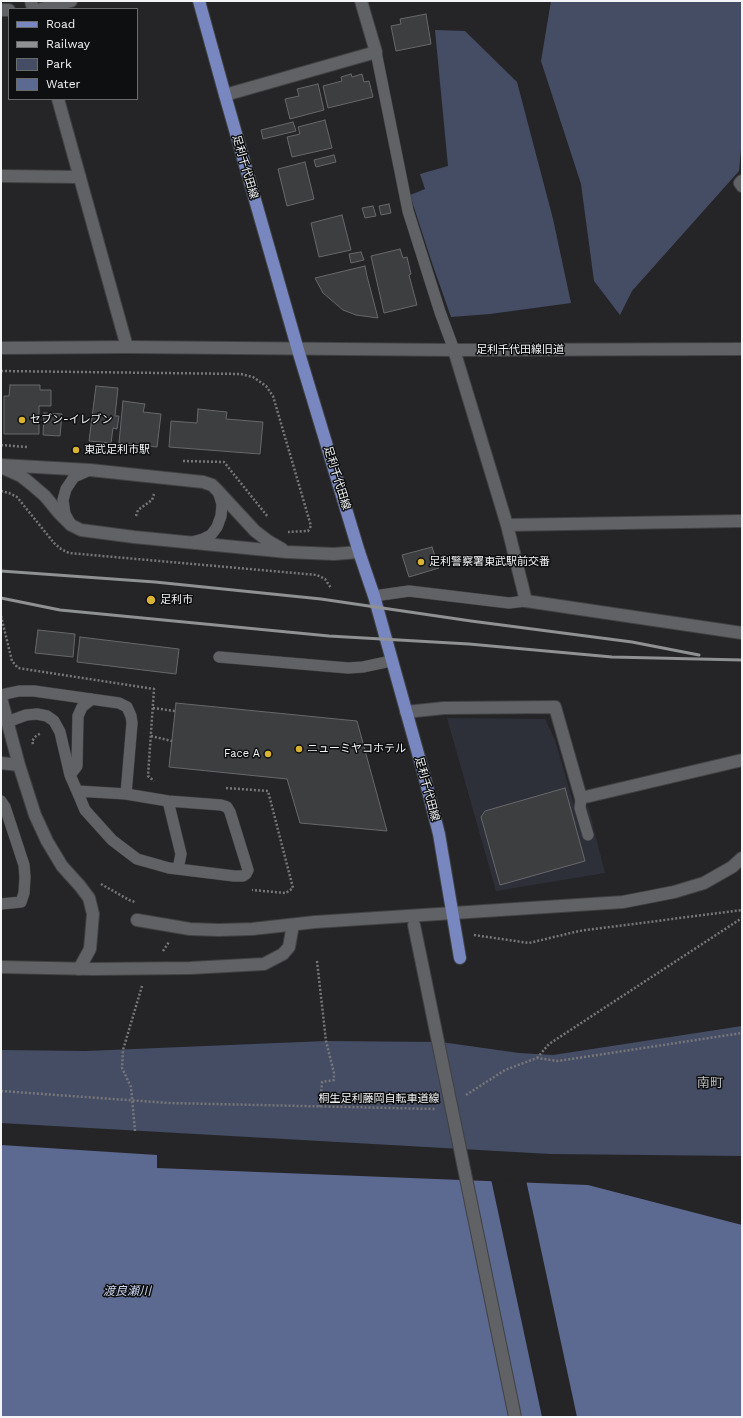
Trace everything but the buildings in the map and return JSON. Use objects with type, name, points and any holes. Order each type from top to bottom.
[{"type":"main road","name":"足利千代田線","points":[[199,1],[298,350],[359,552],[374,596],[406,712],[439,834],[460,958]]},
{"type":"street","points":[[45,8],[71,1]]},
{"type":"street","points":[[225,95],[376,52],[361,1]]},
{"type":"street","points":[[58,100],[127,347]]},
{"type":"street","points":[[1,176],[80,177]]},
{"type":"street","points":[[742,181],[740,183],[742,186]]},
{"type":"street","name":"足利千代田線旧道","points":[[1,348],[127,347],[298,350],[742,349]]},
{"type":"street","points":[[454,350],[507,525],[526,601],[742,633]]},
{"type":"street","points":[[1,466],[90,470],[202,482],[212,485],[255,531],[268,541],[287,552]]},
{"type":"street","points":[[1,466],[21,476],[31,484],[45,496],[71,525],[92,533],[287,552],[334,554],[359,552]]},
{"type":"street","points":[[507,525],[742,521]]},
{"type":"street","points":[[1,697],[19,765],[35,815],[47,841],[62,866],[80,886],[88,898],[93,914],[90,949],[79,969]]},
{"type":"street","points":[[406,712],[444,708],[555,707],[581,798],[742,760]]},
{"type":"street","points":[[1,763],[19,765]]},
{"type":"street","points":[[137,920],[172,927],[219,930],[252,929],[424,915],[622,902],[674,892],[704,883],[742,858]]},
{"type":"street","points":[[1,967],[79,969],[264,964],[283,954],[289,947],[293,925]]},
{"type":"street","points":[[414,925],[515,1417]]},
{"type":"lane","points":[[376,52],[408,211],[440,312],[454,350]]},
{"type":"lane","points":[[71,525],[65,514],[63,500],[66,489],[74,477],[90,470]]},
{"type":"lane","points":[[191,542],[203,539],[211,534],[217,526],[221,516],[222,504],[218,491]]},
{"type":"lane","points":[[374,596],[409,591],[509,603],[526,601]]},
{"type":"lane","points":[[219,657],[348,668],[363,667],[391,661]]},
{"type":"lane","points":[[1,697],[19,691],[34,690],[119,703],[127,707],[132,723],[126,794]]},
{"type":"lane","points":[[70,775],[77,766],[78,716],[82,707],[92,699]]},
{"type":"lane","points":[[7,722],[26,715],[37,714],[47,716],[54,721],[60,732],[70,775],[85,810],[112,840],[137,859],[169,868],[234,876],[243,876],[248,870],[230,812],[227,807],[221,805],[168,801],[126,794],[77,791]]},
{"type":"lane","points":[[581,798],[580,808],[588,835]]},
{"type":"lane","points":[[1,801],[5,807],[22,857],[25,877],[24,893],[21,902],[1,904]]},
{"type":"lane","points":[[168,801],[181,854],[178,869]]},
{"type":"path","points":[[1,371],[241,374],[253,377],[266,386],[274,396],[311,526],[308,531]]},
{"type":"path","points":[[136,516],[138,510],[152,500],[155,492]]},
{"type":"path","points":[[153,708],[175,711]]},
{"type":"path","points":[[151,736],[172,741]]},
{"type":"path","points":[[472,934],[529,943],[579,931],[742,910]]},
{"type":"path","points":[[537,1058],[549,1044],[742,918]]},
{"type":"path","points":[[135,1131],[131,1087],[122,1068],[123,1050],[142,986],[151,968],[173,938],[172,927]]},
{"type":"path","points":[[317,961],[326,1041],[334,1073],[334,1080],[322,1082],[320,1107]]},
{"type":"path","points":[[462,1097],[505,1070],[537,1058],[558,1061],[742,1033]]},
{"type":"path","name":"桐生足利藤岡自転車道線","points":[[1,1091],[169,1103],[438,1109]]},
{"type":"shaded area","points":[[447,718],[545,719],[555,740],[575,809],[588,806],[605,873],[496,891]]},
{"type":"green space","points":[[551,1],[742,1],[742,140],[739,171],[632,291],[620,315],[594,281],[581,184],[541,61]]},
{"type":"green space","points":[[435,30],[465,31],[517,82],[553,219],[571,303],[490,314],[451,317],[410,195],[425,189],[420,174],[448,166]]},
{"type":"green space","points":[[742,1026],[742,1156],[550,1154],[1,1123],[1,1050],[86,1051],[326,1041],[441,1042],[519,1053],[553,1055]]},
{"type":"water","name":"渡良瀬川","points":[[1,1145],[157,1155],[157,1168],[588,1185],[742,1225],[742,1417],[1,1417]]},
{"type":"pier","points":[[491,1179],[526,1180],[577,1417],[542,1417]]},
{"type":"railway","points":[[1,571],[155,582],[321,599],[471,621],[632,642],[699,655]]},
{"type":"railway","points":[[1,598],[60,610],[329,636],[469,644],[612,657],[742,660]]},
{"type":"place","name":"セブン-イレブン","points":[[22,420]]},
{"type":"place","name":"東武足利市駅","points":[[76,450]]},
{"type":"place","name":"足利警察署東武駅前交番","points":[[421,562]]},
{"type":"place","name":"足利市","points":[[151,600]]},
{"type":"place","name":"ニューミヤコホテル","points":[[299,749]]},
{"type":"place","name":"Face A","points":[[268,754]]},
{"type":"district","name":"南町","points":[[710,1083]]}]
